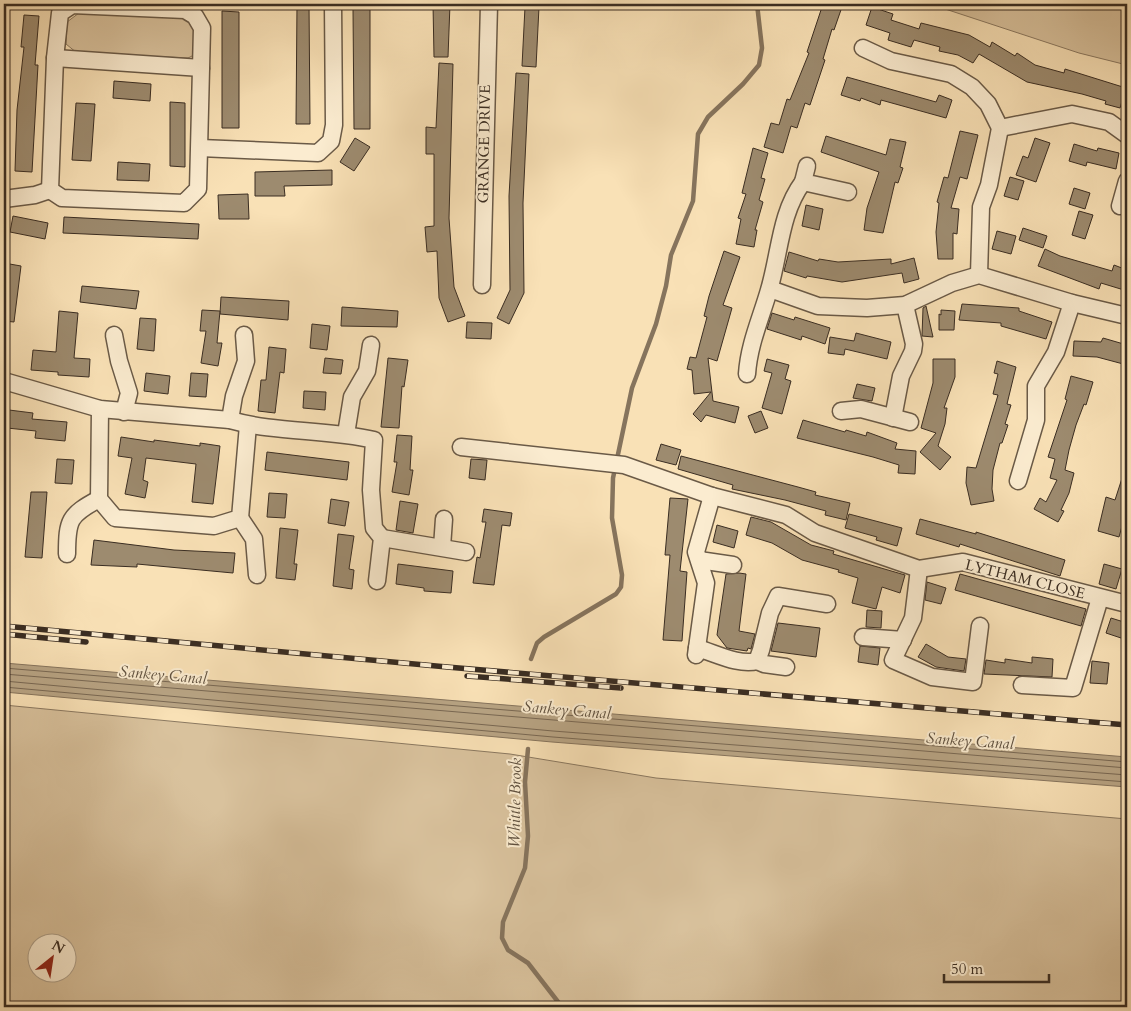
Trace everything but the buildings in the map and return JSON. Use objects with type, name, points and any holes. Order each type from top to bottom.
[{"type":"street","points":[[200,148],[318,153],[330,141],[334,125],[333,4]]},
{"type":"street","name":"GRANGE DRIVE","points":[[482,285],[489,4]]},
{"type":"street","points":[[72,5],[185,10],[195,16],[202,28],[198,189],[184,203],[62,198],[50,190],[55,58],[60,13],[72,5]]},
{"type":"street","points":[[861,47],[891,61],[951,74],[972,87],[988,104],[1000,128],[988,185],[981,207],[979,275]]},
{"type":"street","points":[[55,58],[201,68]]},
{"type":"street","points":[[1000,128],[1072,114],[1109,122],[1127,135]]},
{"type":"street","points":[[748,377],[750,345],[770,289],[786,211],[793,195],[805,174],[848,192]]},
{"type":"street","points":[[1120,206],[1127,181]]},
{"type":"street","points":[[4,199],[35,195],[50,190]]},
{"type":"street","points":[[770,289],[818,306],[867,308],[905,305],[952,284],[979,275],[1072,303],[1127,316]]},
{"type":"street","points":[[1018,481],[1036,420],[1036,386],[1056,352],[1072,303]]},
{"type":"street","points":[[893,418],[901,376],[913,351],[914,344],[905,305]]},
{"type":"street","points":[[114,335],[119,361],[129,394],[124,412]]},
{"type":"street","points":[[230,420],[234,396],[246,361],[244,335]]},
{"type":"street","points":[[346,434],[352,397],[367,371],[371,345]]},
{"type":"street","points":[[4,381],[100,409],[230,420],[248,425],[346,434],[374,440],[371,490],[374,528],[382,538],[466,552]]},
{"type":"street","points":[[100,409],[99,499],[115,518],[214,526],[240,518]]},
{"type":"street","points":[[841,411],[861,409],[910,422]]},
{"type":"street","points":[[248,425],[240,518],[254,539],[257,575]]},
{"type":"street","name":"LYTHAM CLOSE","points":[[461,448],[624,465],[712,496],[786,515],[815,533],[919,569],[963,562],[1100,598],[1127,603]]},
{"type":"street","points":[[712,496],[696,552],[706,583],[696,652],[727,656],[738,662],[757,661],[764,664],[786,667]]},
{"type":"street","points":[[67,554],[67,527],[78,510],[99,499]]},
{"type":"street","points":[[442,547],[444,519]]},
{"type":"street","points":[[377,581],[382,538]]},
{"type":"street","points":[[699,560],[733,565]]},
{"type":"street","points":[[919,569],[913,618],[893,660],[932,677],[973,682],[980,626]]},
{"type":"street","points":[[757,661],[770,613],[778,596],[826,604]]},
{"type":"street","name":"LYTHAM CLOSE","points":[[1022,685],[1073,688],[1100,598]]},
{"type":"street","points":[[864,637],[903,640]]},
{"type":"shaded area","points":[[930,4],[1127,4],[1127,65],[1079,53]]},
{"type":"shaded area","points":[[79,13],[185,17],[198,28],[194,55],[188,58],[77,53],[66,44],[67,22]]},
{"type":"shaded area","points":[[4,705],[510,754],[656,778],[1127,819],[1127,1007],[4,1007]]},
{"type":"water","points":[[4,663],[1127,757],[1127,787],[552,742],[4,692]]},
{"type":"waterway","points":[[531,659],[537,643],[544,637],[616,594],[621,587],[622,575],[612,518],[613,478],[632,388],[656,324],[666,286],[671,255],[693,201],[698,134],[708,117],[743,84],[759,65],[762,48],[757,4]]},
{"type":"waterway","name":"Whittle Brook","points":[[528,749],[525,782],[528,836],[525,868],[503,922],[502,938],[508,950],[528,963],[562,1007]]},
{"type":"railway","points":[[4,626],[447,667],[1127,725]]},
{"type":"railway","points":[[4,634],[86,642]]},
{"type":"railway","points":[[467,676],[621,688]]},
{"type":"water label","name":"Sankey Canal","points":[[163,674]]},
{"type":"water label","name":"Sankey Canal","points":[[567,709]]},
{"type":"water label","name":"Sankey Canal","points":[[970,740]]}]
